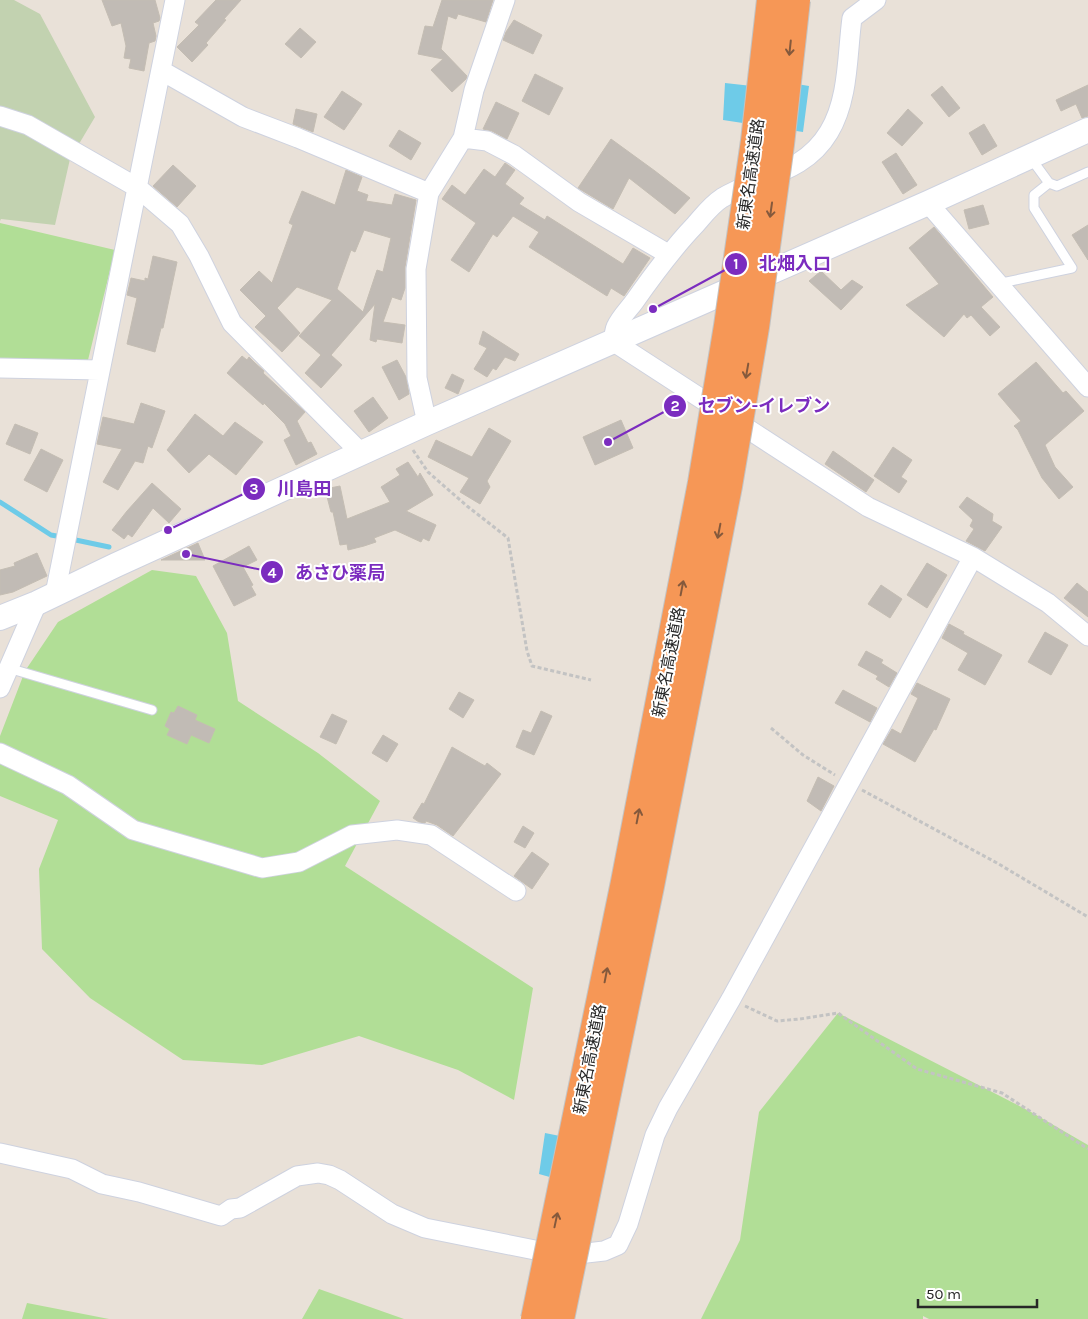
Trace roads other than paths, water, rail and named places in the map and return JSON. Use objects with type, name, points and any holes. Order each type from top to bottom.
[{"type":"highway","name":"新東名高速道路","points":[[535,1319],[621,901],[702,483],[728,326],[752,160],[770,0]]},
{"type":"highway","name":"新東名高速道路","points":[[560,1319],[650,886],[728,486],[756,317],[780,144],[796,0]]},
{"type":"street","points":[[428,423],[417,378],[416,269],[429,192],[464,138],[474,90],[505,0]]},
{"type":"street","points":[[614,342],[616,327],[668,254],[719,200],[734,191],[790,168],[803,161],[817,148],[836,119],[840,105],[844,86],[852,9],[876,0]]},
{"type":"street","points":[[0,688],[8,668],[46,598],[80,474],[162,71],[173,4]]},
{"type":"street","points":[[162,71],[242,117],[429,192]]},
{"type":"street","points":[[0,116],[28,125],[138,188],[180,224],[232,323],[362,454]]},
{"type":"street","points":[[0,618],[428,423],[928,203],[1088,130]]},
{"type":"street","points":[[464,138],[487,141],[514,155],[579,202],[668,254]]},
{"type":"street","points":[[928,203],[1088,387]]},
{"type":"street","points":[[614,342],[868,507],[973,557],[1048,603],[1088,636]]},
{"type":"street","points":[[0,368],[100,370]]},
{"type":"street","points":[[0,1153],[72,1169],[102,1184],[139,1192],[220,1216],[231,1209],[240,1208],[297,1176],[318,1173],[340,1180],[392,1214],[425,1228],[569,1255],[604,1252],[618,1245],[628,1224],[655,1135],[668,1108],[731,999],[973,557]]},
{"type":"street","points":[[0,753],[68,785],[133,830],[262,868],[299,862],[352,835],[397,830],[431,835],[516,891]]},
{"type":"lane","points":[[1030,156],[1048,183],[1056,186],[1088,172]]},
{"type":"lane","points":[[997,284],[1072,268],[1034,208],[1034,195],[1048,183]]},
{"type":"lane","points":[[8,668],[152,710]]},
{"type":"water","points":[[754,77],[809,86],[803,132],[723,120],[725,83],[752,86]]},
{"type":"water","points":[[545,1133],[610,1146],[571,1183],[539,1174]]},
{"type":"waterway","points":[[0,502],[51,535],[62,537]]},
{"type":"waterway","points":[[71,539],[109,547]]},
{"type":"place","name":"北畑入口","points":[[653,309]]},
{"type":"place","name":"セブン-イレブン","points":[[608,442]]},
{"type":"place","name":"川島田","points":[[168,530]]},
{"type":"place","name":"あさひ薬局","points":[[186,554]]}]
